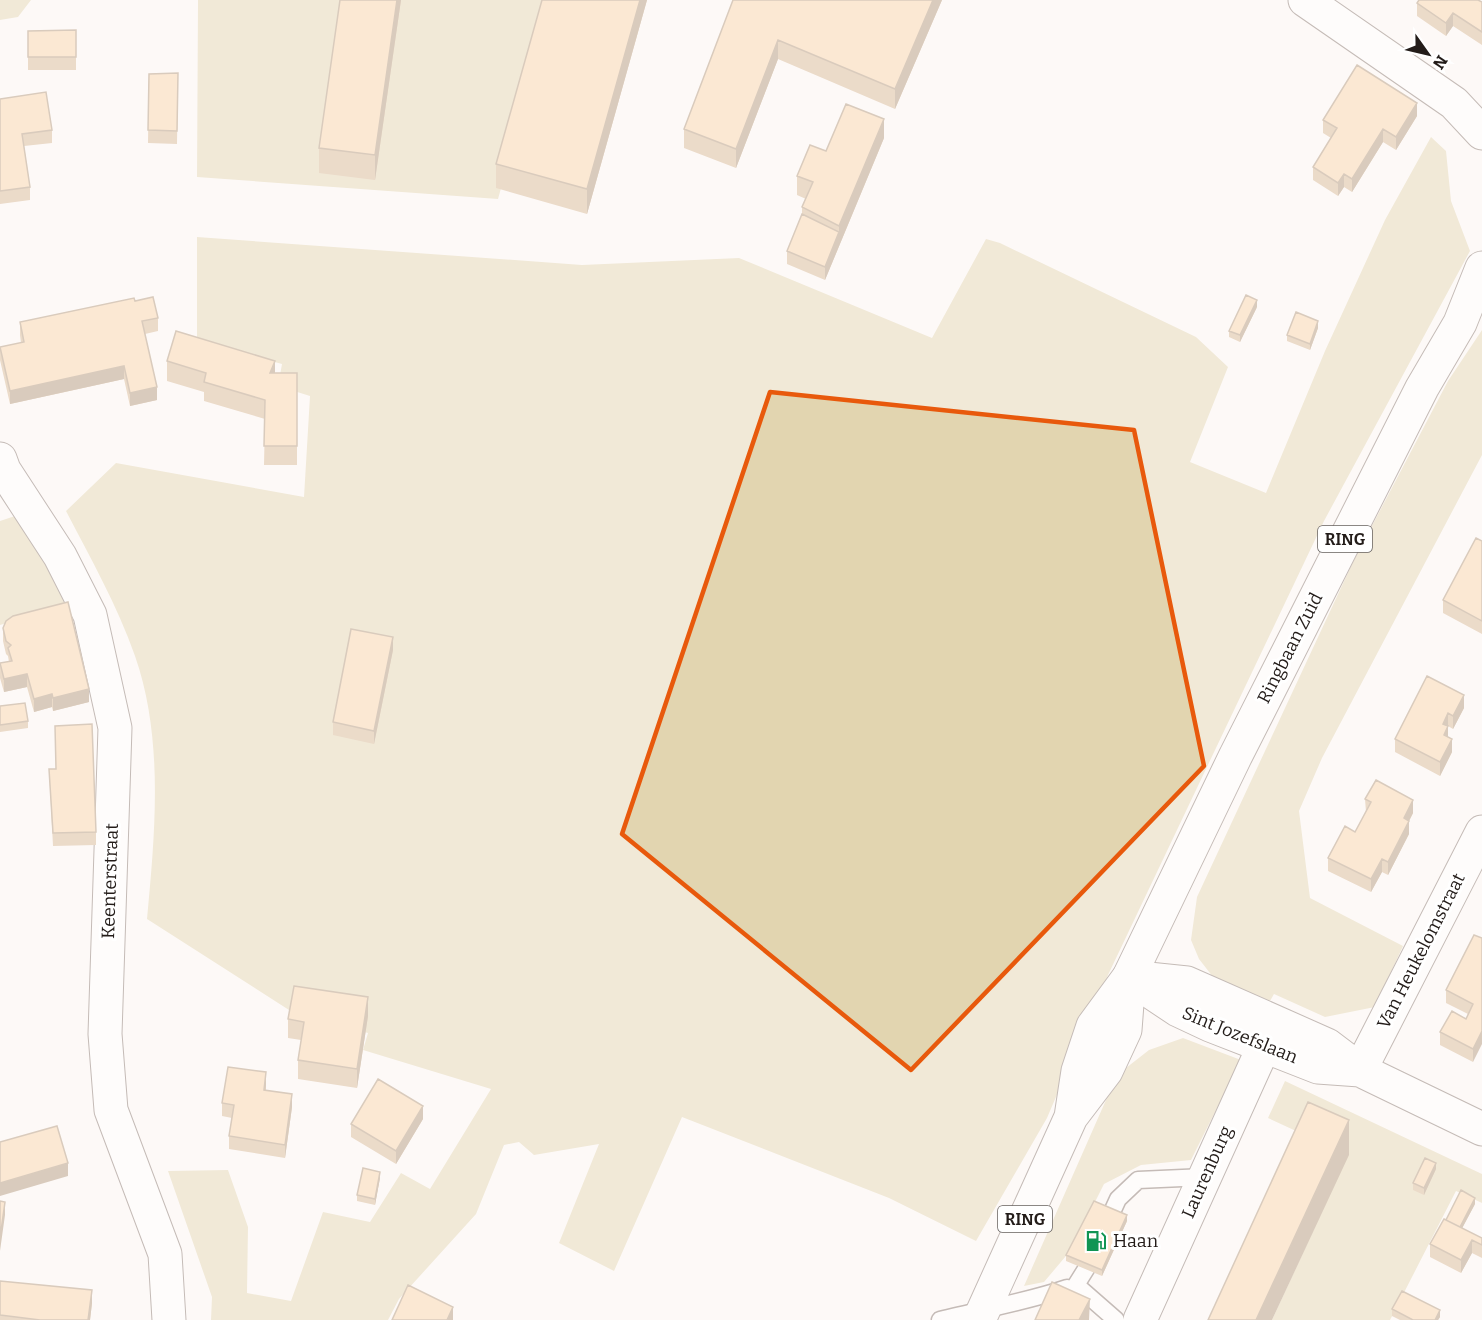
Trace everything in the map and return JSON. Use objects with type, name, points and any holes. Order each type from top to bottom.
[{"type":"street","points":[[1305,0],[1468,107],[1482,133]]},
{"type":"street","name":"Ringbaan Zuid","points":[[981,1314],[1071,1117],[1107,1071],[1125,1030],[1129,977],[1235,757],[1411,409],[1471,313],[1482,268]]},
{"type":"street","name":"Keenterstraat","points":[[0,459],[4,470],[60,556],[90,615],[115,728],[105,1034],[111,1110],[165,1254],[169,1320]]},
{"type":"street","name":"Van Heukelomstraat","points":[[1360,1070],[1482,832]]},
{"type":"street","name":"Sint Jozefslaan","points":[[1129,977],[1187,983],[1269,1034],[1327,1045],[1360,1070],[1482,1129]]},
{"type":"street","name":"Laurenburg","points":[[1140,1320],[1269,1034]]},
{"type":"lane","points":[[940,1320],[981,1314],[1076,1285],[1086,1269],[1118,1199],[1137,1180],[1205,1177]]},
{"type":"lane","points":[[1076,1285],[1116,1320]]},
{"type":"highlighted area","points":[[770,392],[1134,430],[1204,766],[911,1070],[622,834]]},
{"type":"shaded area","points":[[0,0],[31,0],[18,17],[0,20]]},
{"type":"shaded area","points":[[198,0],[554,0],[498,199],[197,177]]},
{"type":"shaded area","points":[[1431,137],[1446,151],[1451,201],[1470,251],[1324,521],[1108,975],[1047,1118],[976,1241],[889,1198],[682,1117],[614,1271],[559,1243],[599,1144],[534,1155],[519,1142],[504,1145],[476,1214],[399,1299],[388,1320],[211,1320],[212,1297],[168,1171],[228,1170],[248,1227],[247,1293],[291,1301],[323,1212],[370,1222],[401,1173],[430,1189],[491,1089],[363,1050],[368,1033],[289,1010],[147,919],[153,853],[155,786],[154,753],[144,688],[135,656],[120,619],[66,511],[116,463],[304,497],[310,396],[278,386],[282,364],[197,341],[197,237],[582,265],[739,258],[932,338],[986,239],[1000,243],[1196,337],[1228,367],[1190,462],[1266,493],[1325,351],[1385,220]]},
{"type":"shaded area","points":[[1482,330],[1482,455],[1322,758],[1299,811],[1310,898],[1403,946],[1375,1007],[1325,1017],[1274,994],[1270,1001],[1213,977],[1199,959],[1191,940],[1197,897],[1353,562],[1448,381]]},
{"type":"shaded area","points":[[15,516],[70,604],[0,625],[0,521]]},
{"type":"shaded area","points":[[1183,1038],[1241,1060],[1191,1160],[1141,1165],[1104,1184],[1071,1250],[1044,1282],[1024,1286],[1117,1075],[1149,1050]]},
{"type":"shaded area","points":[[1285,1081],[1482,1174],[1482,1203],[1456,1191],[1390,1320],[1272,1320],[1348,1155],[1268,1118]]},
{"type":"building","points":[[340,0],[397,0],[375,155],[319,148]]},
{"type":"building","points":[[542,0],[640,0],[587,189],[496,164]]},
{"type":"building","points":[[733,0],[933,0],[895,89],[778,40],[736,149],[684,129]]},
{"type":"building","points":[[1419,0],[1478,0],[1482,2],[1482,32],[1453,13],[1446,23],[1417,3]]},
{"type":"building","points":[[76,30],[76,57],[28,57],[28,31]]},
{"type":"building","points":[[1357,65],[1417,103],[1396,137],[1383,129],[1352,179],[1344,174],[1338,183],[1313,167],[1337,128],[1323,120]]},
{"type":"building","points":[[178,73],[177,131],[148,130],[149,74]]},
{"type":"building","points":[[46,92],[52,130],[22,134],[30,187],[0,191],[0,99]]},
{"type":"building","points":[[846,104],[884,119],[839,226],[802,207],[813,182],[797,176],[810,145],[826,151]]},
{"type":"building","points":[[802,214],[839,232],[825,267],[787,251]]},
{"type":"building","points":[[1246,295],[1257,300],[1240,335],[1229,331]]},
{"type":"building","points":[[153,297],[158,318],[142,321],[157,387],[130,393],[124,366],[10,391],[0,347],[24,342],[20,322],[134,298],[135,301]]},
{"type":"building","points":[[1296,312],[1318,321],[1310,344],[1287,335]]},
{"type":"building","points":[[176,331],[275,361],[270,373],[297,373],[297,446],[264,446],[265,400],[204,382],[206,373],[167,361]]},
{"type":"building","points":[[1476,538],[1482,541],[1482,621],[1443,600]]},
{"type":"building","points":[[68,602],[89,689],[53,698],[52,694],[34,699],[27,674],[4,679],[0,663],[12,661],[8,648],[11,645],[6,641],[3,628],[6,621],[13,616]]},
{"type":"building","points":[[351,629],[393,637],[374,731],[333,722]]},
{"type":"building","points":[[1427,676],[1464,695],[1453,716],[1448,713],[1443,724],[1448,726],[1444,735],[1452,739],[1440,762],[1395,739]]},
{"type":"building","points":[[25,703],[28,721],[0,725],[0,706]]},
{"type":"building","points":[[92,724],[96,832],[53,833],[49,769],[56,769],[55,726]]},
{"type":"building","points":[[1376,780],[1413,800],[1404,818],[1409,821],[1388,862],[1382,859],[1371,879],[1328,858],[1345,826],[1355,832],[1371,802],[1365,799]]},
{"type":"building","points":[[1474,935],[1482,938],[1482,1031],[1473,1049],[1440,1032],[1452,1011],[1466,1019],[1473,1004],[1446,990]]},
{"type":"building","points":[[294,986],[368,997],[357,1069],[298,1060],[304,1022],[288,1019]]},
{"type":"building","points":[[228,1067],[266,1072],[264,1090],[292,1094],[285,1145],[229,1136],[234,1105],[222,1103]]},
{"type":"building","points":[[378,1079],[423,1106],[396,1151],[351,1124]]},
{"type":"building","points":[[1308,1102],[1349,1120],[1256,1320],[1208,1320]]},
{"type":"building","points":[[57,1126],[68,1163],[0,1183],[0,1142]]},
{"type":"building","points":[[1425,1158],[1436,1163],[1424,1188],[1413,1183]]},
{"type":"building","points":[[363,1168],[380,1172],[375,1199],[357,1195]]},
{"type":"building","points":[[1461,1190],[1475,1198],[1460,1227],[1446,1220]]},
{"type":"building","points":[[0,1201],[5,1202],[0,1238]]},
{"type":"building","points":[[1094,1201],[1127,1215],[1102,1270],[1066,1255]]},
{"type":"building","points":[[1444,1219],[1482,1238],[1482,1245],[1472,1240],[1461,1260],[1430,1244]]},
{"type":"building","points":[[0,1281],[92,1290],[88,1320],[40,1320],[0,1315]]},
{"type":"building","points":[[1052,1282],[1090,1299],[1079,1320],[1035,1320]]},
{"type":"building","points":[[408,1285],[453,1307],[447,1320],[392,1320]]},
{"type":"building","points":[[1402,1291],[1440,1310],[1435,1320],[1413,1320],[1392,1309]]},
{"type":"place","name":"Haan","points":[[1096,1241]]}]
